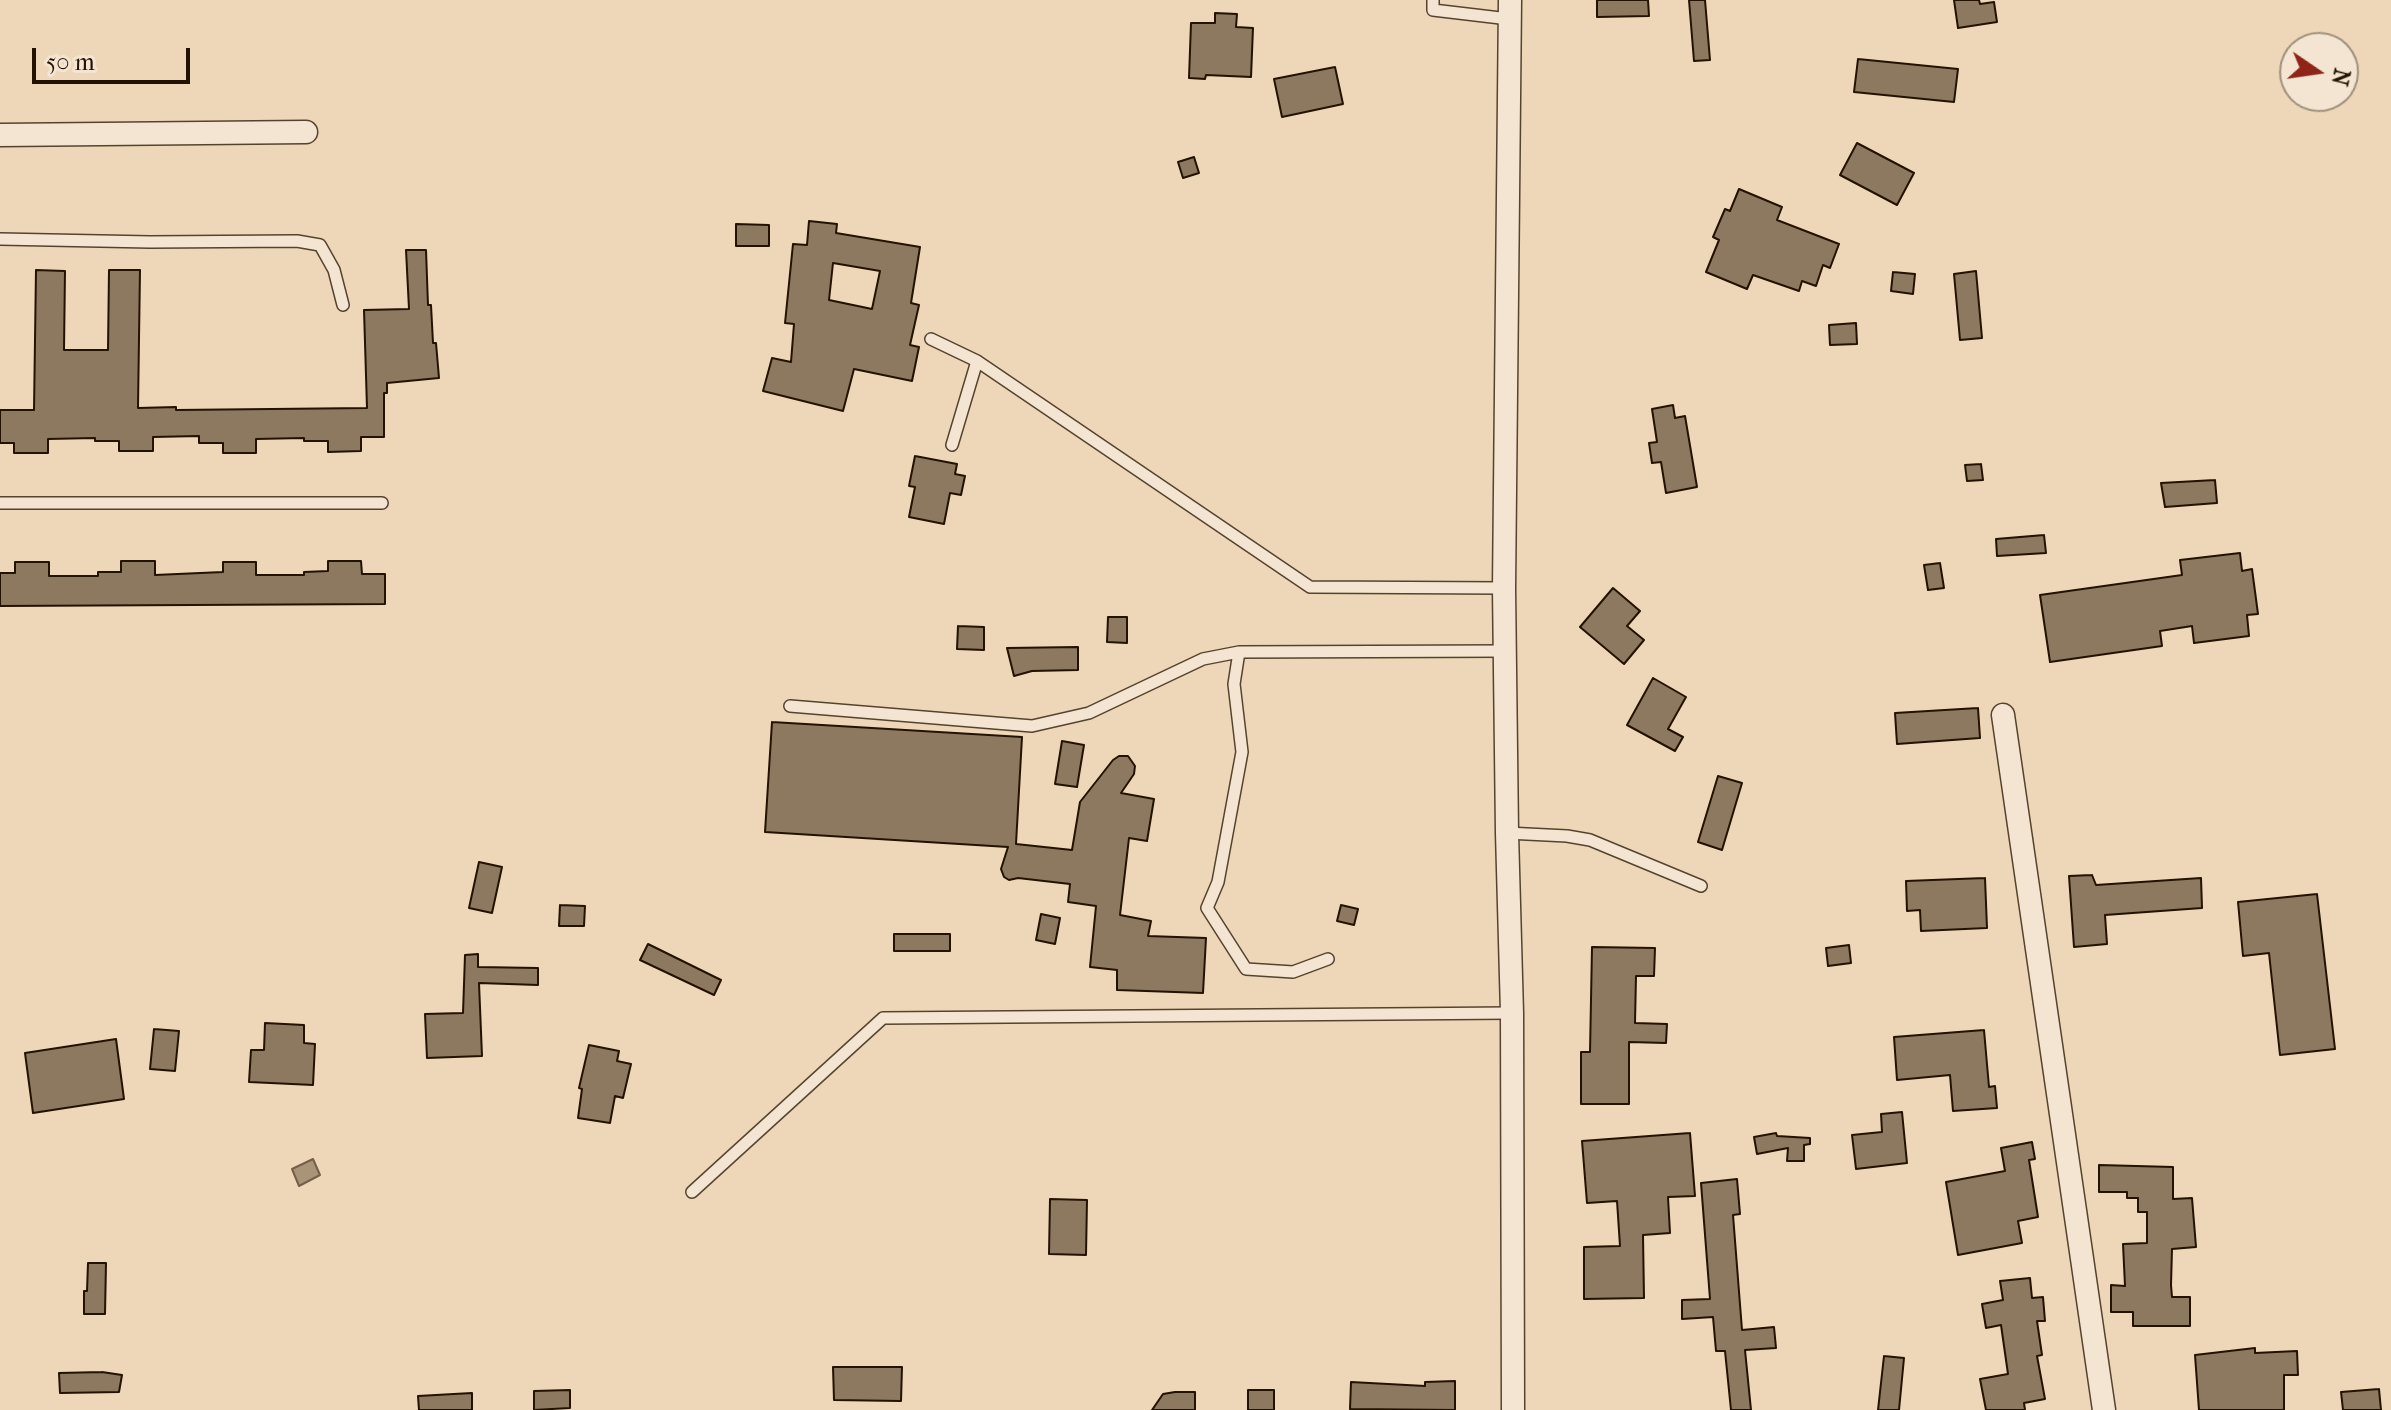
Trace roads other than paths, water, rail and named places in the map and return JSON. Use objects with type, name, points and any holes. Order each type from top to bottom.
[{"type":"street","points":[[1510,9],[1504,588],[1512,1013],[1513,1410]]},
{"type":"street","points":[[0,135],[306,132]]},
{"type":"street","points":[[2003,715],[2104,1410]]},
{"type":"lane","points":[[1433,0],[1433,10],[1510,9]]},
{"type":"lane","points":[[0,239],[297,241],[320,245],[334,270],[343,305]]},
{"type":"lane","points":[[931,339],[977,361],[1310,587],[1504,588]]},
{"type":"lane","points":[[952,445],[977,361]]},
{"type":"lane","points":[[0,503],[382,503]]},
{"type":"lane","points":[[790,706],[1032,726],[1089,713],[1203,659],[1239,652],[1505,651]]},
{"type":"lane","points":[[1239,652],[1234,684],[1242,752],[1218,882],[1207,908],[1246,969],[1293,972],[1328,959]]},
{"type":"lane","points":[[1507,833],[1590,840],[1701,886]]},
{"type":"lane","points":[[692,1192],[883,1018],[1512,1013]]}]
